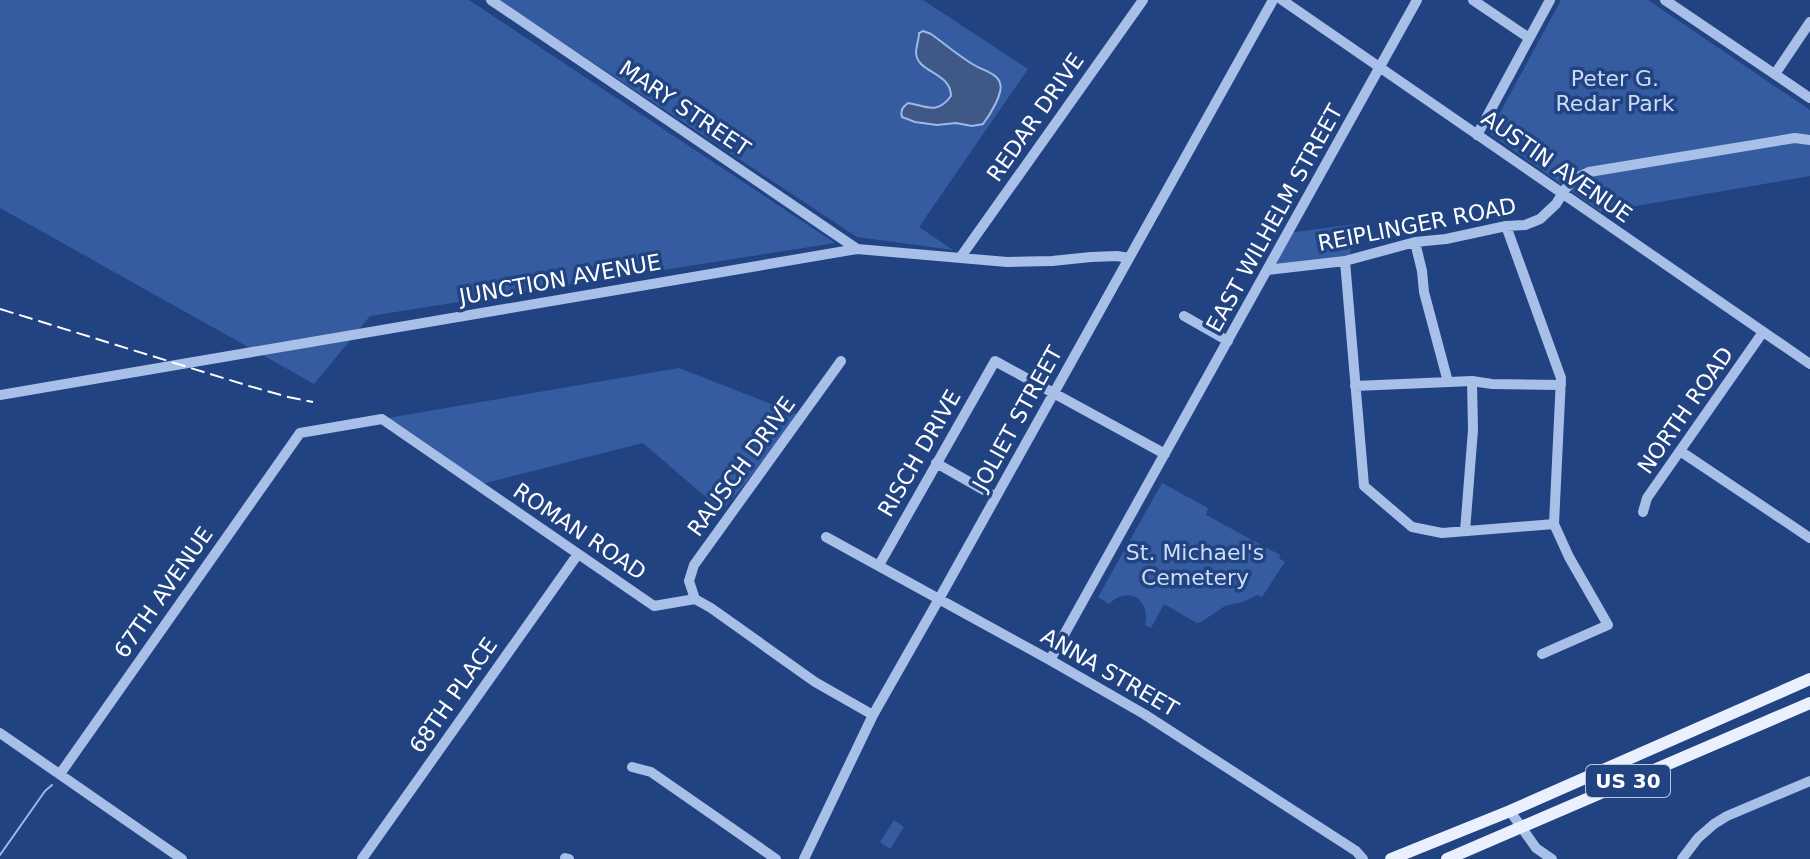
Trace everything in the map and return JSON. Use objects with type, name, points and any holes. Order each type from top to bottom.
[{"type":"main road","name":"US 30","points":[[1391,859],[1510,811],[1810,679]]},
{"type":"main road","name":"US 30","points":[[1447,859],[1810,703]]},
{"type":"street","name":"MARY STREET","points":[[491,0],[857,249]]},
{"type":"street","name":"REDAR DRIVE","points":[[960,258],[1143,0]]},
{"type":"street","name":"JOLIET STREET","points":[[804,859],[873,715],[1273,0]]},
{"type":"street","name":"AUSTIN AVENUE","points":[[1282,0],[1810,364]]},
{"type":"street","name":"EAST WILHELM STREET","points":[[1050,660],[1417,0]]},
{"type":"street","points":[[1473,0],[1529,38]]},
{"type":"street","points":[[1477,135],[1550,0]]},
{"type":"street","points":[[1665,0],[1681,4],[1810,98]]},
{"type":"street","points":[[1775,74],[1810,22]]},
{"type":"street","points":[[1562,194],[1576,178],[1589,172],[1795,138],[1810,140]]},
{"type":"street","name":"REIPLINGER ROAD","points":[[1267,270],[1345,261],[1415,242],[1525,225],[1540,219],[1562,194]]},
{"type":"street","points":[[1506,226],[1561,378],[1554,524],[1608,625],[1542,654]]},
{"type":"street","points":[[1415,242],[1424,292],[1448,382]]},
{"type":"street","name":"JUNCTION AVENUE","points":[[0,395],[857,249],[1007,262],[1129,258]]},
{"type":"street","points":[[1345,261],[1364,486],[1412,527],[1442,533],[1554,524]]},
{"type":"street","points":[[1184,316],[1228,341]]},
{"type":"street","name":"NORTH ROAD","points":[[1643,512],[1647,498],[1763,332]]},
{"type":"street","name":"RAUSCH DRIVE","points":[[695,599],[689,581],[694,565],[841,361]]},
{"type":"street","name":"RISCH DRIVE","points":[[879,565],[995,361],[1053,393]]},
{"type":"street","points":[[1355,386],[1472,381],[1561,385]]},
{"type":"street","points":[[1465,531],[1473,430],[1472,381]]},
{"type":"street","points":[[1053,393],[1165,454]]},
{"type":"street","name":"ROMAN ROAD","points":[[300,433],[382,419],[654,606],[695,599]]},
{"type":"street","name":"67TH AVENUE","points":[[60,774],[300,433]]},
{"type":"street","points":[[1680,451],[1810,538]]},
{"type":"street","points":[[936,463],[996,497]]},
{"type":"street","name":"ANNA STREET","points":[[826,537],[1050,660],[1178,736],[1356,851],[1363,859]]},
{"type":"street","name":"68TH PLACE","points":[[362,859],[578,554]]},
{"type":"street","points":[[695,599],[815,682],[873,715]]},
{"type":"street","points":[[0,733],[182,859]]},
{"type":"street","points":[[632,767],[651,772],[776,859]]},
{"type":"street","points":[[1682,859],[1698,838],[1727,816],[1810,781]]},
{"type":"street","points":[[1510,811],[1536,848],[1552,859]]},
{"type":"green space","points":[[0,0],[469,0],[835,243],[370,316],[314,384],[0,208]]},
{"type":"green space","points":[[498,0],[923,0],[1028,69],[919,227],[953,250],[857,237]]},
{"type":"green space","name":"Peter G. Redar Park","points":[[1561,0],[1648,0],[1810,110],[1810,176],[1601,212],[1489,133]]},
{"type":"green space","points":[[1355,224],[1349,260],[1267,270],[1288,233]]},
{"type":"green space","points":[[679,368],[802,416],[722,511],[643,443],[478,485],[382,419]]},
{"type":"green space","name":"St. Michael's Cemetery","points":[[1162,483],[1208,508],[1206,515],[1280,555],[1279,558],[1285,562],[1262,597],[1257,595],[1225,606],[1197,623],[1164,604],[1151,628],[1145,625],[1145,608],[1136,598],[1123,596],[1109,604],[1098,597]]},
{"type":"green space","points":[[894,820],[904,827],[890,849],[880,842]]},
{"type":"shaded area","points":[[923,31],[998,80],[1001,87],[998,98],[983,124],[937,125],[902,117],[902,109],[908,103],[936,107],[951,96],[946,82],[918,60],[919,33]]},
{"type":"waterway","points":[[0,855],[52,785]]},
{"type":"railway","points":[[0,309],[249,386],[313,402]]}]
